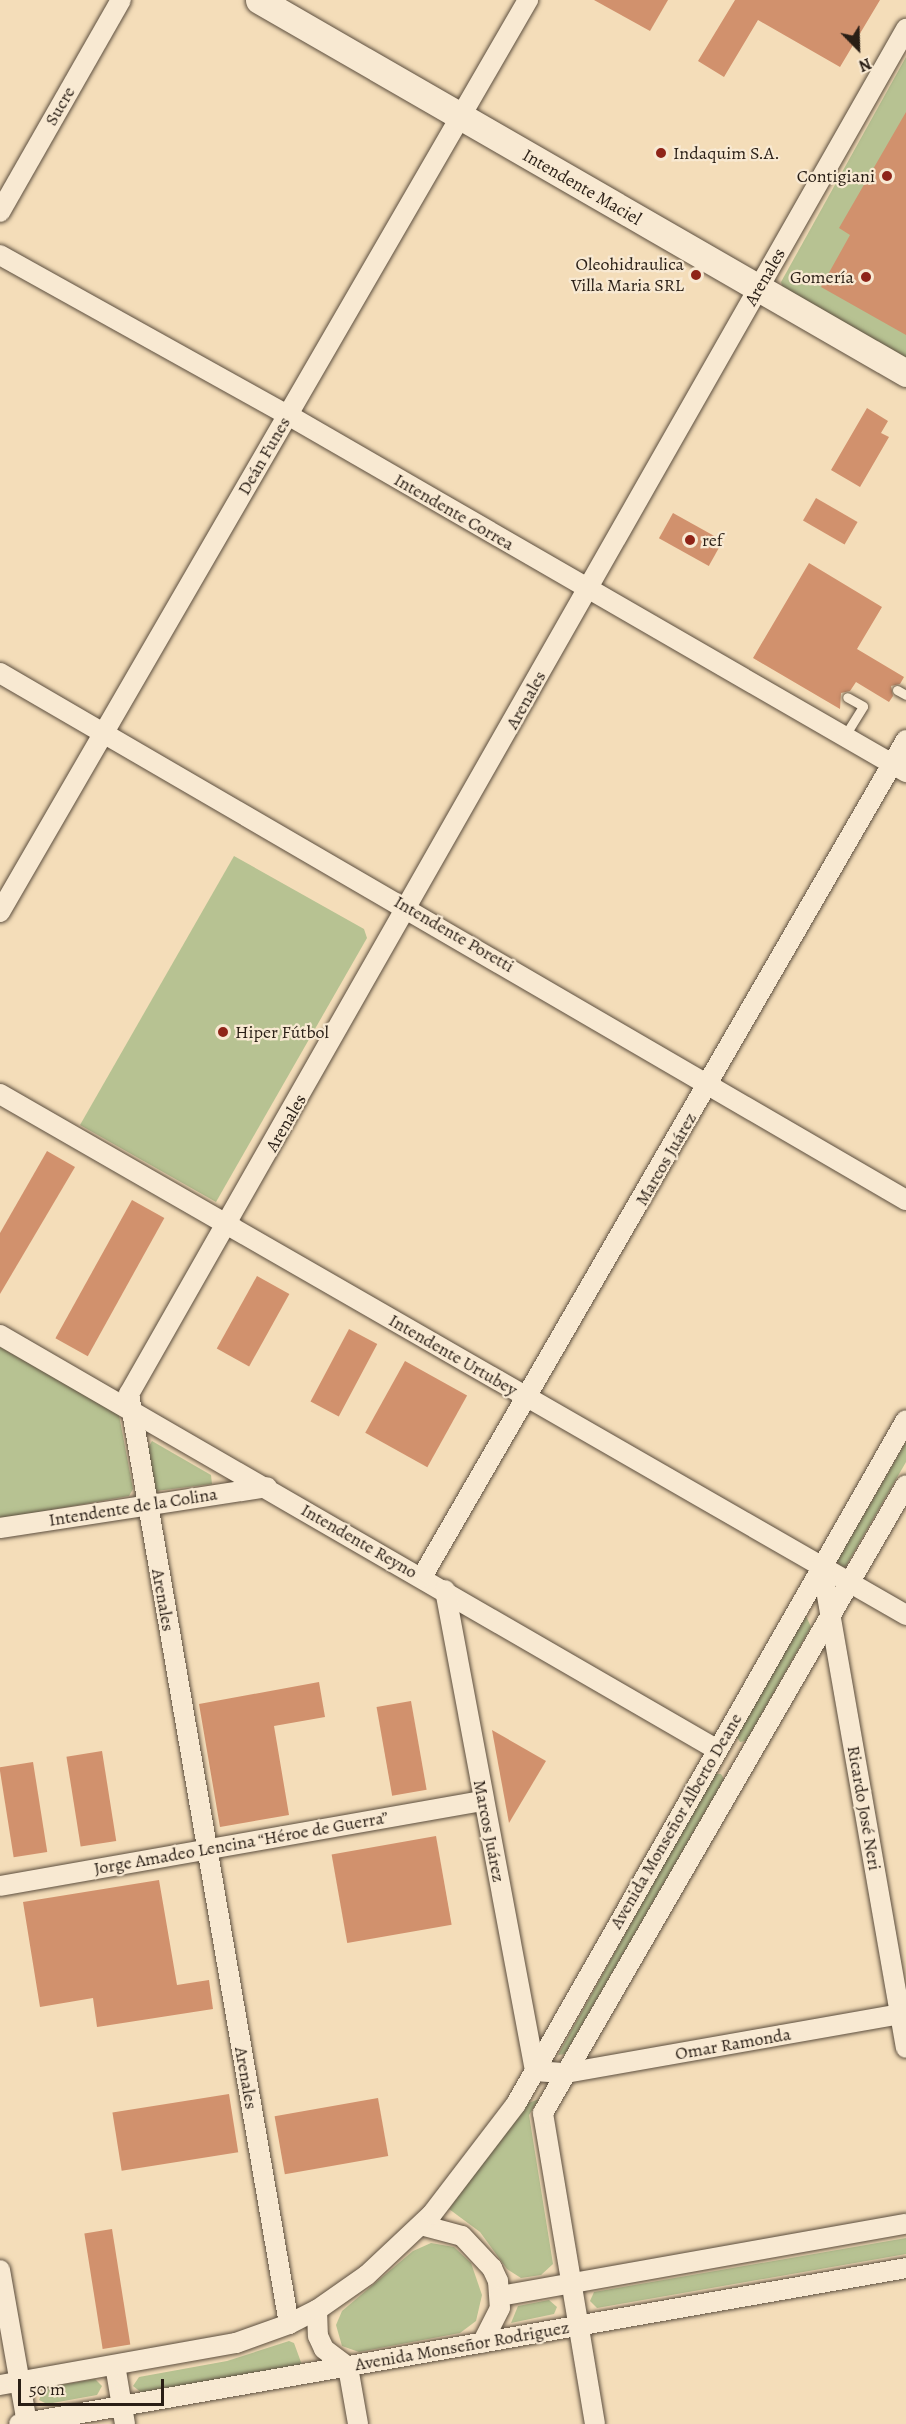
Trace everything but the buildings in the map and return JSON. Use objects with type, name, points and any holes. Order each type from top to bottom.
[{"type":"main road","name":"Intendente Maciel","points":[[259,0],[906,373]]},
{"type":"street","name":"Sucre","points":[[0,212],[121,0]]},
{"type":"street","name":"Deán Funes","points":[[0,912],[528,0]]},
{"type":"street","name":"Arenales","points":[[289,2324],[129,1394],[409,908],[906,29]]},
{"type":"street","name":"Intendente Correa","points":[[0,255],[288,415],[899,768]]},
{"type":"street","name":"Intendente Poretti","points":[[0,673],[409,908],[906,1200]]},
{"type":"street","name":"Marcos Juárez","points":[[423,1577],[526,1397],[899,768],[906,740]]},
{"type":"street","name":"Intendente Urtubey","points":[[0,1094],[906,1615]]},
{"type":"street","name":"Intendente Reyno","points":[[0,1335],[423,1577],[716,1749]]},
{"type":"street","name":"Avenida Monseñor Alberto Deane","points":[[427,2220],[490,2142],[535,2072],[716,1749],[906,1420]]},
{"type":"street","name":"Avenida Monseñor Alberto Deane","points":[[570,2283],[542,2121],[566,2073],[906,1485]]},
{"type":"street","name":"Intendente de la Colina","points":[[0,1528],[267,1487]]},
{"type":"street","name":"Ricardo José Neri","points":[[822,1567],[906,2048]]},
{"type":"street","name":"Marcos Juárez","points":[[445,1590],[535,2072]]},
{"type":"street","name":"Jorge Amadeo Lencina “Héroe de Guerra”","points":[[0,1886],[483,1801]]},
{"type":"street","name":"Omar Ramonda","points":[[535,2072],[566,2073],[900,2014]]},
{"type":"street","points":[[0,2385],[236,2343],[289,2324],[317,2310],[367,2275],[427,2220],[473,2245],[492,2268],[500,2296],[498,2318],[482,2343]]},
{"type":"street","points":[[500,2296],[906,2224]]},
{"type":"street","name":"Avenida Monseñor Rodriguez","points":[[23,2423],[123,2415],[348,2367],[906,2268]]},
{"type":"street","points":[[0,2270],[20,2382],[23,2423]]},
{"type":"street","points":[[570,2283],[595,2424]]},
{"type":"street","points":[[317,2310],[318,2336],[324,2349],[348,2367],[358,2424]]},
{"type":"street","points":[[115,2365],[123,2415]]},
{"type":"lane","points":[[897,690],[906,695]]},
{"type":"lane","points":[[844,737],[863,706],[847,697]]},
{"type":"green space","points":[[906,57],[906,363],[783,289],[781,282]]},
{"type":"green space","name":"Hiper Fútbol","points":[[234,856],[364,929],[367,938],[216,1202],[80,1125]]},
{"type":"green space","points":[[0,1347],[119,1415],[133,1489],[129,1496],[0,1519]]},
{"type":"green space","points":[[152,1441],[211,1475],[212,1484],[156,1491],[148,1448]]},
{"type":"green space","points":[[906,1442],[906,1462],[846,1566],[841,1568],[837,1561]]},
{"type":"green space","points":[[806,1616],[811,1627],[746,1741],[740,1742],[736,1736]]},
{"type":"green space","points":[[714,1774],[721,1774],[724,1779],[565,2054],[558,2055]]},
{"type":"green space","points":[[539,2099],[529,2115],[553,2264],[541,2275],[521,2278],[507,2269],[480,2232],[449,2209],[526,2104]]},
{"type":"green space","points":[[906,2238],[906,2254],[597,2308],[590,2301],[594,2292]]},
{"type":"green space","points":[[431,2243],[454,2247],[471,2263],[482,2295],[476,2321],[460,2333],[359,2352],[342,2346],[336,2325],[342,2311],[413,2251]]},
{"type":"green space","points":[[549,2300],[557,2307],[554,2314],[511,2323],[518,2306]]},
{"type":"green space","points":[[289,2341],[294,2343],[302,2365],[142,2393],[133,2386],[139,2377],[227,2361]]},
{"type":"green space","points":[[95,2379],[102,2386],[97,2395],[47,2404],[39,2400],[44,2388]]},
{"type":"place","name":"Indaquim S.A.","points":[[661,153]]},
{"type":"place","name":"Contigiani","points":[[887,176]]},
{"type":"place","name":"Oleohidraulica Villa Maria SRL","points":[[696,275]]},
{"type":"place","name":"Gomería","points":[[866,277]]},
{"type":"place","name":"ref","points":[[690,540]]},
{"type":"place","name":"Hiper Fútbol","points":[[223,1032]]}]
